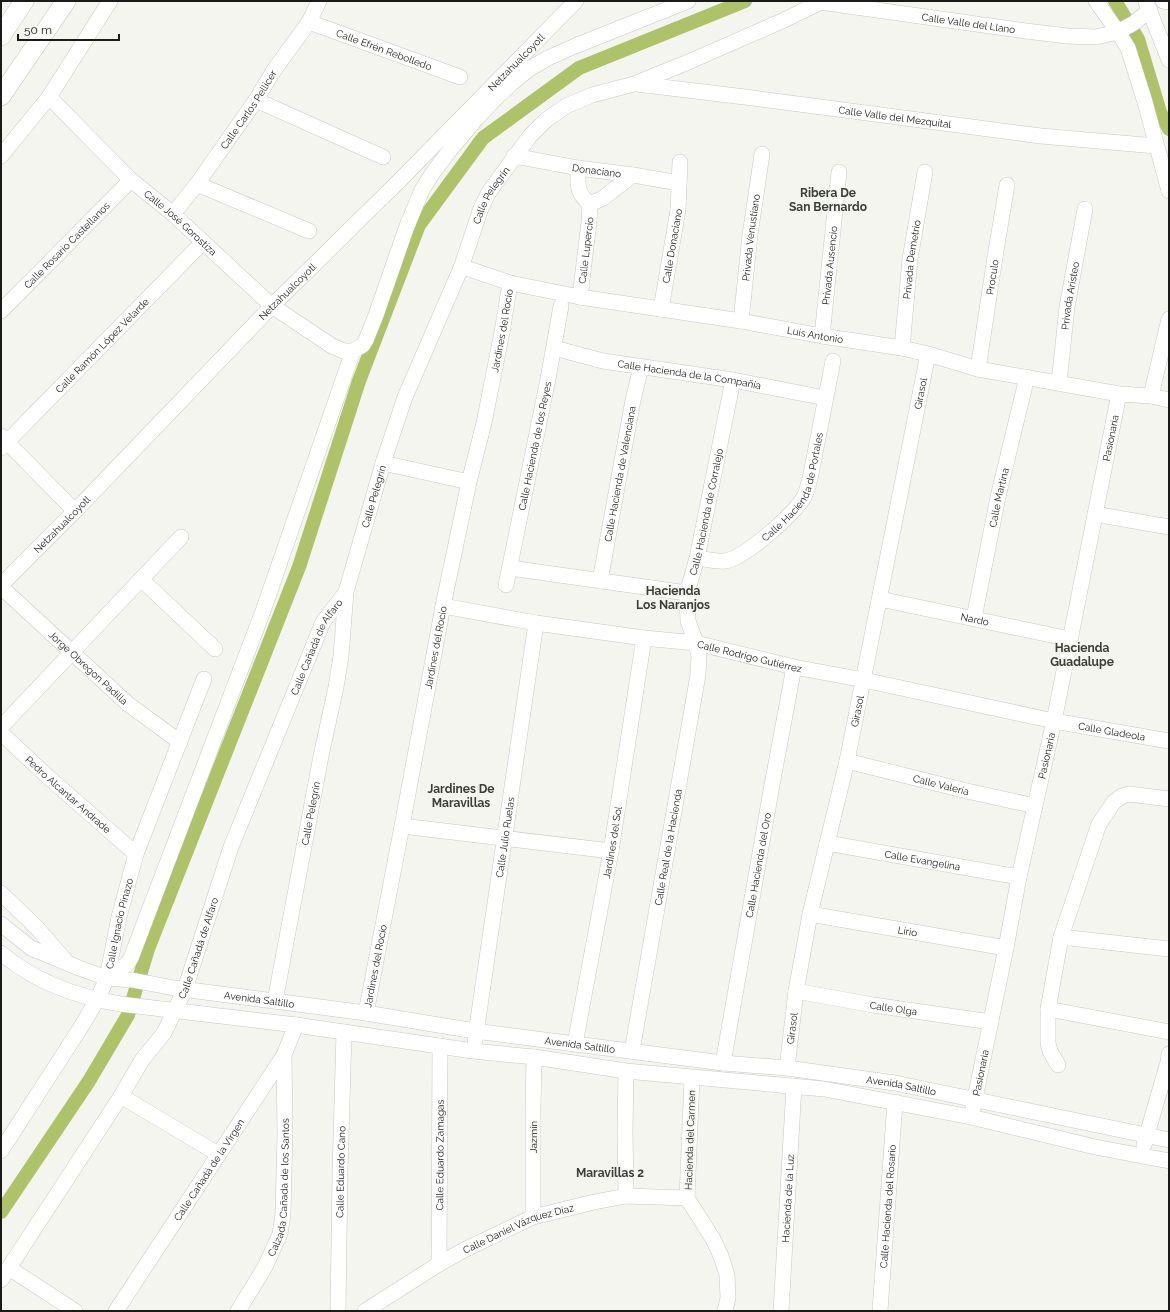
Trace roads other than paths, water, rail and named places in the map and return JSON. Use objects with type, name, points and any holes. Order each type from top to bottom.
[{"type":"main road","points":[[1,36],[24,1]]},
{"type":"main road","points":[[1,96],[66,1]]},
{"type":"street","points":[[1,156],[48,98],[110,1]]},
{"type":"street","name":"Calle Carlos Pellicer","points":[[173,214],[198,184],[256,100],[274,70],[309,22],[318,1]]},
{"type":"street","name":"Netzahualcoyotl","points":[[1,586],[272,306],[401,179],[576,1]]},
{"type":"street","points":[[107,978],[127,964],[131,958],[263,611],[353,351],[358,350],[366,340],[407,226],[422,190],[450,150],[476,119],[512,82],[529,69],[548,58],[575,46],[688,1]]},
{"type":"street","points":[[1096,1],[1128,48],[1145,102],[1169,191]]},
{"type":"street","points":[[1163,1],[1169,2]]},
{"type":"street","points":[[634,84],[782,21],[821,2]]},
{"type":"street","name":"Calle Valle del Llano","points":[[821,2],[1067,36],[1096,37],[1118,32],[1134,23],[1148,6]]},
{"type":"street","points":[[1148,6],[1169,60]]},
{"type":"street","name":"Calle Efrén Rebolledo","points":[[309,22],[460,77]]},
{"type":"street","name":"Calle Valle del Mezquital","points":[[634,84],[745,96],[1041,136],[1156,146]]},
{"type":"street","name":"Calle Pelegrín","points":[[275,1001],[321,756],[336,687],[341,656],[346,592],[383,463],[405,397],[461,268],[481,208],[489,192],[514,156],[530,136],[566,106],[592,95],[634,84]]},
{"type":"street","name":"Calle José Gorostiza","points":[[48,98],[131,180],[173,214],[202,243],[272,306],[320,338],[344,351],[353,351]]},
{"type":"street","points":[[256,100],[383,157]]},
{"type":"street","name":"Privada Venustiano","points":[[741,322],[750,235],[762,154]]},
{"type":"street","name":"Donaciano","points":[[514,156],[578,168],[679,183]]},
{"type":"street","name":"Calle Donaciano","points":[[661,309],[678,210],[680,162]]},
{"type":"street","points":[[578,168],[579,192],[581,196],[590,204],[603,198],[633,175]]},
{"type":"street","name":"Privada Ausencio","points":[[822,336],[839,172]]},
{"type":"street","name":"Privada Demetrio","points":[[902,348],[910,259],[925,172]]},
{"type":"street","name":"Calle Rosario Castellanos","points":[[1,311],[131,180]]},
{"type":"street","points":[[198,184],[309,231]]},
{"type":"street","name":"Proculo","points":[[978,369],[1007,185]]},
{"type":"street","name":"Calle Lupercio","points":[[580,298],[588,237],[590,204]]},
{"type":"street","name":"Privada Aristeo","points":[[1059,383],[1067,307],[1084,209]]},
{"type":"street","name":"Calle Ramón López Velarde","points":[[3,442],[202,243]]},
{"type":"street","name":"Luis Antonio","points":[[461,268],[469,269],[510,283],[580,298],[661,309],[902,348],[978,369],[1119,394],[1151,396],[1169,400]]},
{"type":"street","name":"Jardines del Rocío","points":[[366,1013],[443,606],[469,482],[484,423],[510,283]]},
{"type":"street","name":"Calle Hacienda de los Reyes","points":[[506,585],[554,348],[561,306]]},
{"type":"street","points":[[1151,396],[1169,320]]},
{"type":"street","name":"Calle Hacienda de la Compañía","points":[[554,348],[603,361],[733,380],[825,398]]},
{"type":"street","name":"Girasol","points":[[787,1068],[796,991],[810,914],[847,761],[928,354]]},
{"type":"street","name":"Calle Hacienda de Portales","points":[[697,558],[725,561],[739,555],[766,536],[799,504],[805,496],[810,479],[833,361]]},
{"type":"street","name":"Calle Hacienda de Valenciana","points":[[600,581],[633,400],[641,367]]},
{"type":"street","name":"Calle Martina","points":[[974,618],[998,497],[1027,377]]},
{"type":"street","name":"Calle Hacienda de Corralejo","points":[[696,643],[688,621],[687,593],[697,558],[733,380]]},
{"type":"street","name":"Pasionaria","points":[[971,1117],[976,1099],[1019,877],[1054,721],[1119,394]]},
{"type":"street","points":[[3,442],[75,511]]},
{"type":"street","points":[[383,463],[469,482]]},
{"type":"street","points":[[1095,514],[1169,527]]},
{"type":"street","points":[[1,727],[181,537]]},
{"type":"street","points":[[510,568],[687,593]]},
{"type":"street","points":[[141,579],[215,649]]},
{"type":"street","name":"Jorge Obregon Padilla","points":[[1,586],[128,704],[180,742]]},
{"type":"street","name":"Calle Cañadá de Alfaro","points":[[5,1274],[121,1096],[142,1060],[164,1033],[168,1010],[179,988],[231,847],[323,622],[346,592]]},
{"type":"street","name":"Nardo","points":[[880,599],[1070,639]]},
{"type":"street","name":"Calle Rodrigo Gutiérrez","points":[[443,606],[536,624],[696,643],[794,667],[864,680],[1054,721]]},
{"type":"street","name":"Calle Julio Ruelas","points":[[474,1051],[536,624]]},
{"type":"street","name":"Jardines del Sol","points":[[575,1044],[611,851],[644,638]]},
{"type":"street","name":"Calle Real de la Hacienda","points":[[632,1051],[698,675],[699,656],[696,643]]},
{"type":"street","name":"Calle Hacienda del Oro","points":[[723,1063],[770,793],[794,667]]},
{"type":"street","name":"Calle Ignacio Pinazo","points":[[1,1151],[81,1027],[97,1000],[107,978],[119,917],[136,854],[204,678]]},
{"type":"street","name":"Calle Gladeola","points":[[1054,721],[1169,741]]},
{"type":"street","name":"Pedro Alcantar Andrade","points":[[1,733],[47,776],[136,854]]},
{"type":"street","name":"Calle Valeria","points":[[847,761],[967,791],[1035,806]]},
{"type":"street","points":[[1058,1064],[1050,1051],[1048,1043],[1048,1009],[1061,937],[1099,824],[1114,802],[1122,796],[1129,794],[1169,799]]},
{"type":"street","points":[[402,826],[611,851]]},
{"type":"street","name":"Calle Evangelina","points":[[827,842],[1019,877]]},
{"type":"street","points":[[1,893],[37,928],[69,964]]},
{"type":"street","name":"Lirio","points":[[810,914],[1006,948]]},
{"type":"street","name":"Avenida Saltillo","points":[[1,924],[31,948],[107,978],[132,980],[575,1044],[723,1063],[787,1068],[895,1083],[1169,1140]]},
{"type":"street","points":[[1061,937],[1169,949]]},
{"type":"street","name":"Avenida Saltillo","points":[[2,957],[62,988],[97,1000],[296,1025],[626,1071],[824,1089],[971,1117],[1095,1147],[1169,1161]]},
{"type":"street","name":"Calle Olga","points":[[796,991],[873,1005],[991,1022]]},
{"type":"street","points":[[1048,1009],[1169,1032]]},
{"type":"street","name":"Calle Cañadá de la Virgen","points":[[116,1311],[284,1055],[296,1025]]},
{"type":"street","name":"Calle Eduardo Cano","points":[[338,1311],[344,1032]]},
{"type":"street","name":"Calle Eduardo Zamagas","points":[[439,1264],[440,1046]]},
{"type":"street","points":[[1140,1156],[1147,1136],[1169,1054]]},
{"type":"street","name":"Calzada Cañada de los Santos","points":[[238,1311],[265,1267],[280,1234],[283,1214],[285,1133],[284,1055]]},
{"type":"street","name":"Jazmín","points":[[533,1217],[532,1111],[534,1057]]},
{"type":"street","points":[[626,1071],[626,1196]]},
{"type":"street","name":"Hacienda del Carmen","points":[[692,1078],[688,1198],[714,1239],[721,1256],[727,1276],[728,1298],[725,1311]]},
{"type":"street","name":"Hacienda de la Luz","points":[[781,1311],[794,1086]]},
{"type":"street","points":[[121,1096],[218,1154]]},
{"type":"street","name":"Calle Hacienda del Rosario","points":[[880,1311],[895,1102]]},
{"type":"street","name":"Calle Daniel Vázquez Díaz","points":[[365,1311],[439,1264],[489,1237],[533,1217],[626,1196],[688,1198]]},
{"type":"street","points":[[5,1274],[75,1311]]},
{"type":"waterway","points":[[1,1212],[89,1081],[128,1015],[148,949],[299,567],[359,381],[419,225],[483,138],[579,68],[745,1]]},
{"type":"waterway","points":[[1115,1],[1138,39],[1160,112],[1169,129]]},
{"type":"district","name":"Ribera De San Bernardo","points":[[828,200]]},
{"type":"district","name":"Hacienda Los Naranjos","points":[[673,598]]},
{"type":"district","name":"Hacienda Guadalupe","points":[[1082,655]]},
{"type":"district","name":"Jardines De Maravillas","points":[[461,796]]},
{"type":"district","name":"Maravillas 2","points":[[610,1173]]}]
